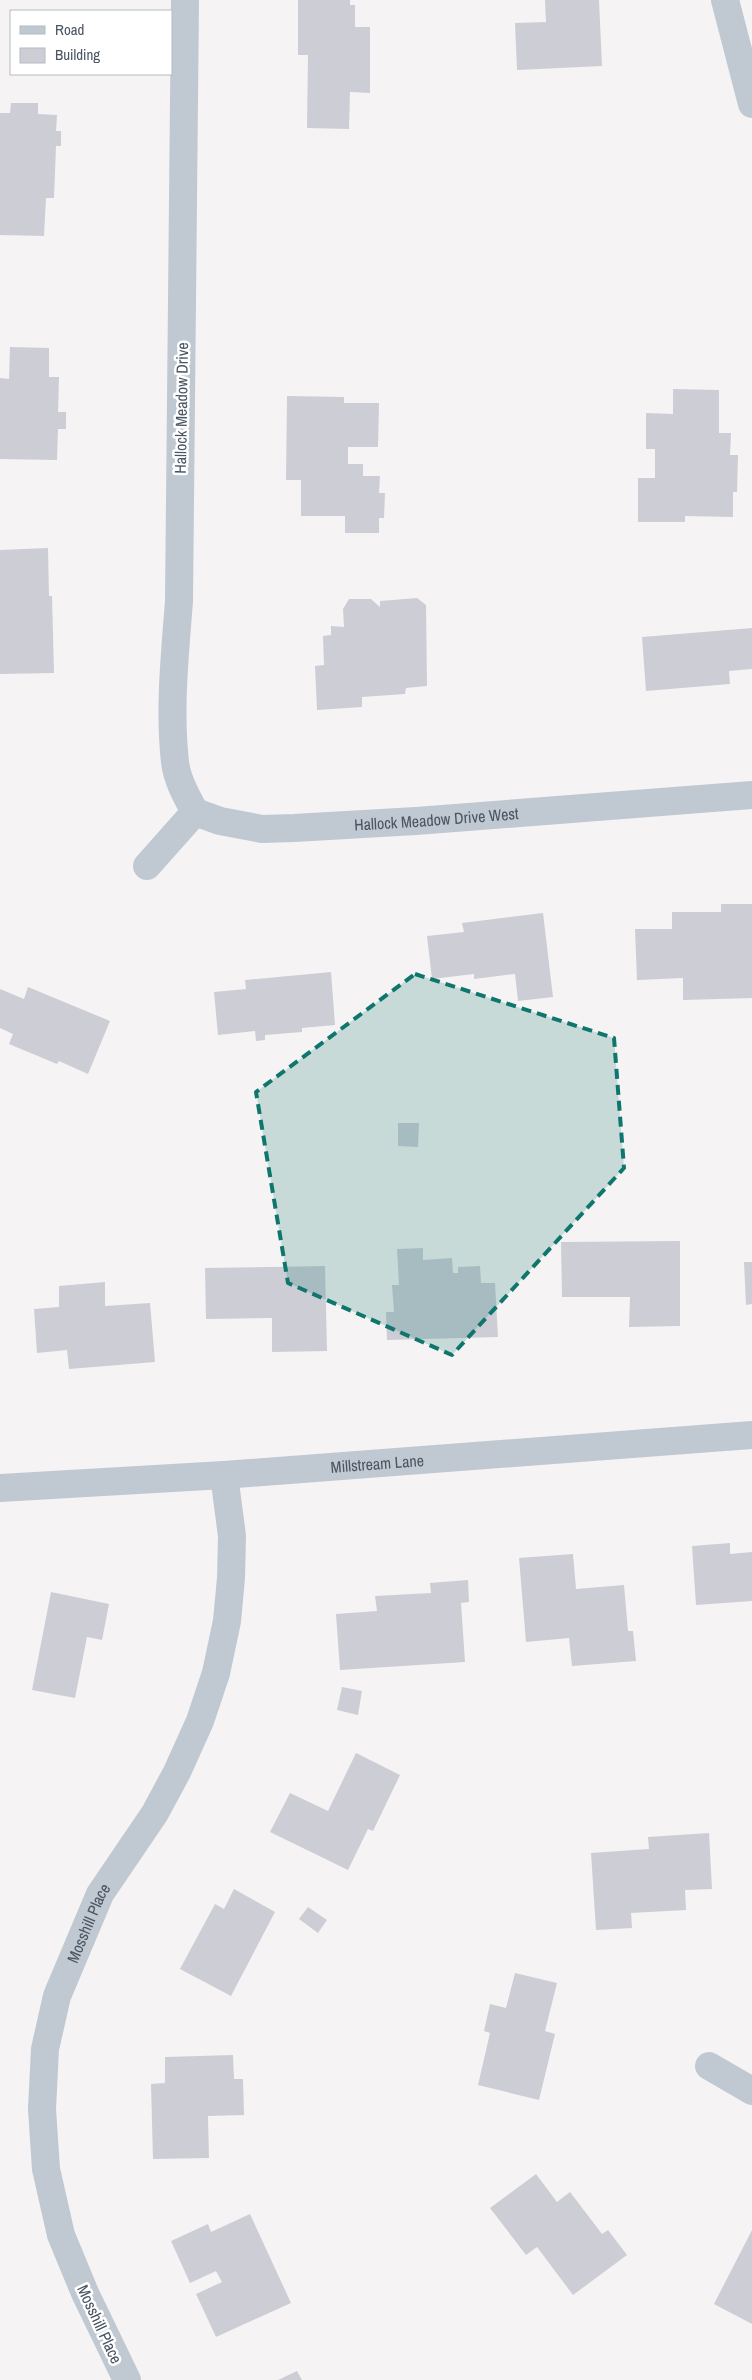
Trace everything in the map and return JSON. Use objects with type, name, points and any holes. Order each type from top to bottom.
[{"type":"street","name":"Hallock Meadow Drive","points":[[185,0],[179,601],[173,689],[175,764],[185,793],[195,812]]},
{"type":"street","points":[[724,0],[752,104]]},
{"type":"street","name":"Hallock Meadow Drive West","points":[[195,812],[220,821],[262,829],[752,795]]},
{"type":"street","points":[[148,866],[195,812]]},
{"type":"street","name":"Millstream Lane","points":[[0,1488],[224,1475],[752,1435]]},
{"type":"street","name":"Mosshill Place","points":[[127,2380],[84,2293],[61,2235],[46,2169],[42,2109],[45,2049],[57,1996],[100,1894],[155,1813],[177,1772],[200,1721],[216,1673],[227,1621],[231,1578],[232,1536],[224,1475]]},
{"type":"street","points":[[709,2066],[752,2091]]},
{"type":"highlighted area","points":[[415,974],[614,1038],[624,1168],[452,1355],[288,1283],[256,1092]]},
{"type":"building","points":[[298,0],[350,0],[350,5],[355,5],[355,27],[370,27],[370,93],[350,92],[349,129],[307,128],[308,55],[298,55]]},
{"type":"building","points":[[545,0],[599,0],[602,66],[517,70],[515,23],[546,22]]},
{"type":"building","points":[[11,103],[38,103],[38,114],[57,115],[56,131],[61,131],[61,146],[56,146],[54,198],[46,198],[44,236],[0,235],[0,113],[10,113]]},
{"type":"building","points":[[10,347],[49,348],[49,377],[59,377],[58,412],[66,412],[66,429],[58,429],[57,460],[0,459],[0,378],[9,379]]},
{"type":"building","points":[[673,389],[719,390],[719,433],[731,433],[730,455],[738,455],[737,492],[733,492],[733,517],[685,516],[685,522],[638,522],[638,478],[655,478],[655,449],[646,449],[646,413],[673,414]]},
{"type":"building","points":[[287,396],[344,397],[344,403],[379,403],[378,447],[348,447],[348,464],[363,464],[363,476],[380,476],[379,493],[385,493],[384,518],[379,518],[379,533],[345,533],[345,516],[301,516],[301,480],[286,480]]},
{"type":"building","points":[[48,548],[49,596],[52,596],[54,673],[0,674],[0,550]]},
{"type":"building","points":[[417,598],[426,605],[427,686],[406,688],[405,694],[362,697],[362,707],[317,710],[315,666],[324,665],[323,636],[331,635],[331,626],[344,627],[343,609],[349,599],[371,599],[380,607],[380,601]]},
{"type":"building","points":[[752,628],[752,669],[729,671],[730,684],[646,691],[642,637]]},
{"type":"building","points":[[721,904],[752,904],[752,998],[683,1000],[683,978],[637,980],[635,929],[672,929],[672,912],[721,912]]},
{"type":"building","points":[[543,913],[553,997],[518,1001],[515,974],[474,979],[474,974],[432,979],[427,936],[464,932],[462,923]]},
{"type":"building","points":[[331,972],[335,1025],[302,1028],[302,1032],[265,1035],[265,1040],[256,1041],[255,1031],[218,1035],[214,992],[246,989],[245,980]]},
{"type":"building","points":[[28,987],[110,1021],[88,1074],[59,1061],[57,1064],[9,1044],[13,1034],[0,1028],[0,989],[24,999]]},
{"type":"building","points":[[398,1123],[419,1123],[418,1147],[398,1146]]},
{"type":"building","points":[[680,1241],[680,1326],[629,1327],[630,1297],[562,1297],[561,1242]]},
{"type":"building","points":[[423,1248],[423,1260],[452,1258],[453,1273],[458,1273],[458,1267],[480,1266],[481,1283],[495,1283],[498,1337],[387,1340],[386,1312],[394,1312],[392,1285],[399,1285],[397,1249]]},
{"type":"building","points":[[744,1262],[752,1262],[752,1304],[746,1305]]},
{"type":"building","points":[[325,1266],[327,1351],[272,1352],[272,1318],[206,1319],[205,1268]]},
{"type":"building","points":[[105,1282],[105,1306],[150,1303],[155,1362],[69,1369],[67,1350],[37,1353],[34,1309],[59,1307],[59,1286]]},
{"type":"building","points":[[730,1543],[730,1554],[752,1552],[752,1601],[696,1605],[692,1546]]},
{"type":"building","points":[[573,1554],[576,1589],[624,1585],[628,1631],[633,1631],[636,1661],[572,1666],[569,1638],[526,1642],[519,1558]]},
{"type":"building","points":[[468,1580],[469,1602],[461,1603],[465,1662],[340,1670],[336,1614],[377,1611],[375,1596],[431,1593],[430,1583]]},
{"type":"building","points":[[51,1592],[109,1604],[102,1640],[87,1637],[75,1698],[32,1690]]},
{"type":"building","points":[[342,1687],[362,1691],[358,1715],[337,1710]]},
{"type":"building","points":[[356,1753],[400,1775],[373,1831],[368,1829],[348,1870],[270,1832],[290,1793],[328,1811]]},
{"type":"building","points":[[709,1833],[712,1889],[685,1890],[686,1910],[631,1913],[632,1928],[596,1930],[591,1853],[649,1849],[648,1837]]},
{"type":"building","points":[[234,1889],[275,1912],[231,1996],[180,1969],[215,1904],[224,1909]]},
{"type":"building","points":[[308,1907],[327,1920],[318,1933],[299,1919]]},
{"type":"building","points":[[515,1973],[557,1983],[545,2031],[555,2034],[539,2100],[478,2085],[490,2033],[484,2031],[490,2004],[506,2008]]},
{"type":"building","points":[[233,2055],[234,2079],[243,2079],[244,2115],[208,2116],[209,2158],[153,2159],[151,2084],[165,2083],[165,2057]]},
{"type":"building","points":[[536,2174],[557,2202],[570,2192],[602,2234],[608,2230],[627,2255],[573,2295],[537,2247],[526,2255],[490,2208]]},
{"type":"building","points":[[250,2214],[291,2303],[216,2337],[196,2294],[222,2282],[216,2271],[190,2283],[171,2241],[208,2224],[211,2232]]},
{"type":"building","points":[[752,2230],[752,2324],[714,2304]]},
{"type":"building","points":[[297,2371],[302,2380],[278,2380]]}]
